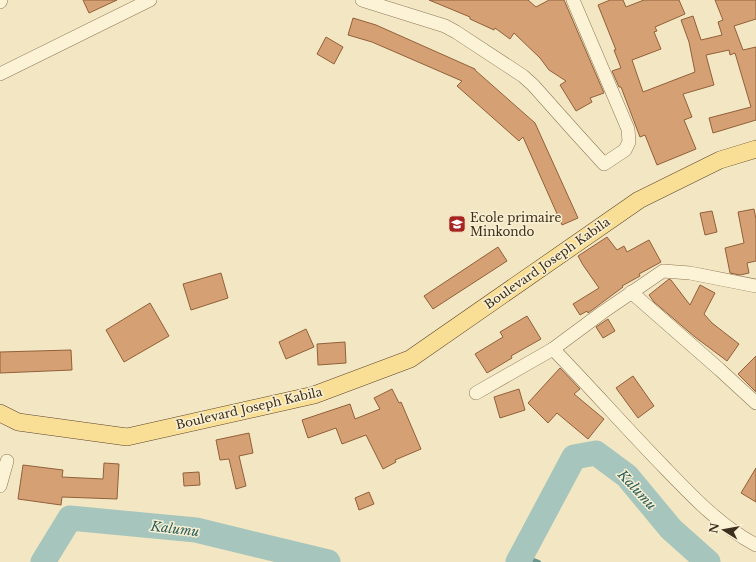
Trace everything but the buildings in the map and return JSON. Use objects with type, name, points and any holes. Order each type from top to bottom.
[{"type":"main road","name":"Boulevard Joseph Kabila","points":[[0,413],[18,422],[127,437],[314,395],[410,359],[639,200],[720,160],[756,149]]},
{"type":"street","points":[[0,74],[150,0]]},
{"type":"street","points":[[362,0],[383,3],[445,26],[523,76],[533,85],[604,164],[625,150],[629,142],[628,129],[573,0]]},
{"type":"street","points":[[476,393],[553,349],[631,292],[663,271],[690,273],[756,286]]},
{"type":"street","points":[[631,292],[756,403]]},
{"type":"street","points":[[553,349],[683,487],[710,513],[740,537],[756,545]]},
{"type":"street","points":[[0,486],[7,461]]},
{"type":"waterway","name":"Kalumu","points":[[518,562],[574,457],[596,453],[627,476],[671,529],[708,562]]},
{"type":"waterway","name":"Kalumu","points":[[43,562],[70,518],[196,530],[328,562]]},
{"type":"waterway","points":[[521,555],[539,562]]},
{"type":"place","name":"Ecole primaire Minkondo","points":[[457,224]]}]
